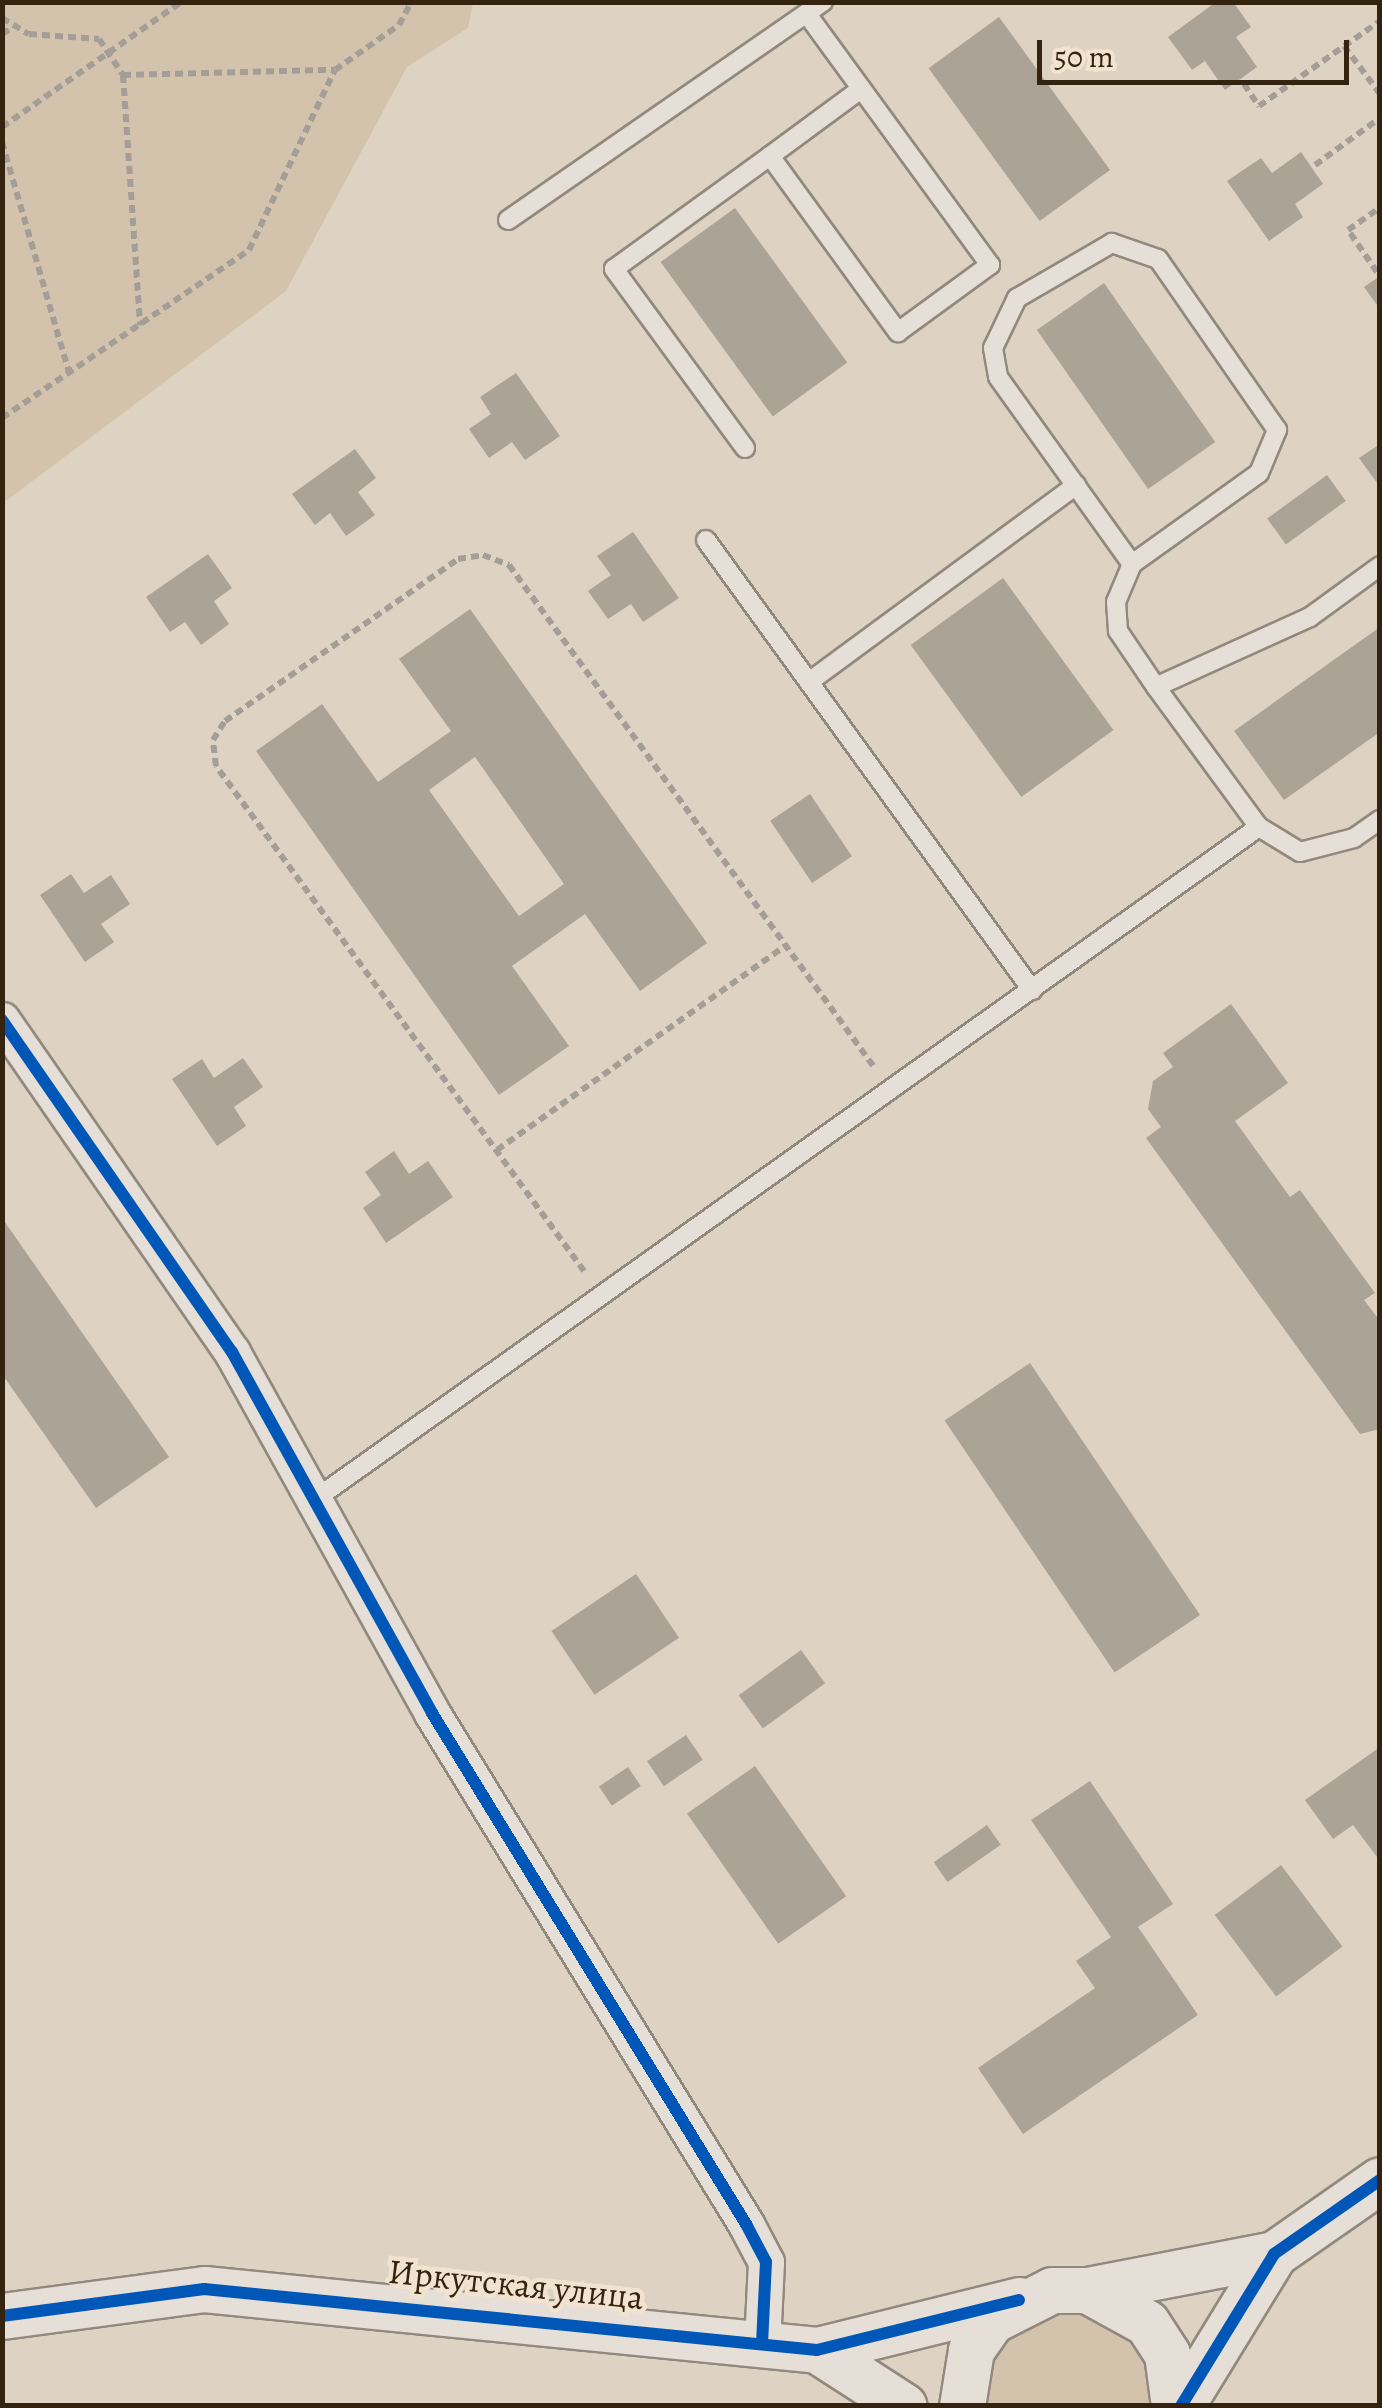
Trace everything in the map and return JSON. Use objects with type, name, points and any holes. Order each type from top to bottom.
[{"type":"street","points":[[2,1020],[232,1352],[432,1713],[759,2249],[762,2344]]},
{"type":"street","points":[[1177,2406],[1274,2254],[1380,2180]]},
{"type":"street","name":"Иркутская улица","points":[[2,2316],[204,2289],[817,2350],[1018,2300],[1274,2254]]},
{"type":"street","points":[[1087,2290],[1148,2323],[1167,2354],[1177,2406]]},
{"type":"street","points":[[962,2406],[970,2350],[1018,2300]]},
{"type":"street","name":"Иркутская улица","points":[[817,2350],[904,2406]]},
{"type":"lane","points":[[508,220],[816,9],[861,89],[990,265],[898,332],[770,156]]},
{"type":"lane","points":[[744,448],[614,269],[861,89]]},
{"type":"lane","points":[[1132,564],[998,377],[992,348],[1017,298],[1084,252],[1137,245],[1158,259],[1277,430],[1258,473],[1132,564],[1116,602],[1118,631],[1259,827],[1300,852],[1342,843],[1380,820]]},
{"type":"lane","points":[[809,682],[1076,486]]},
{"type":"lane","points":[[706,540],[1032,990]]},
{"type":"lane","points":[[1156,688],[1310,617],[1380,566]]},
{"type":"lane","points":[[314,1500],[1259,827]]},
{"type":"path","points":[[2,127],[182,2]]},
{"type":"path","points":[[2,418],[259,238],[335,70],[399,24],[411,2]]},
{"type":"path","points":[[2,18],[13,27],[93,37],[110,52],[123,74],[140,325]]},
{"type":"path","points":[[1244,84],[1259,106],[1380,21]]},
{"type":"path","points":[[2,34],[13,27]]},
{"type":"path","points":[[1344,46],[1380,94]]},
{"type":"path","points":[[123,74],[335,70]]},
{"type":"path","points":[[1314,165],[1380,118]]},
{"type":"path","points":[[2,142],[69,373]]},
{"type":"path","points":[[1377,272],[1348,230],[1380,208]]},
{"type":"path","points":[[602,1296],[216,766],[213,740],[225,720],[458,559],[495,558],[509,565],[892,1090]]},
{"type":"path","points":[[497,1150],[785,946]]},
{"type":"shaded area","points":[[3,2],[473,3],[468,28],[407,67],[286,291],[3,503]]},
{"type":"shaded area","points":[[1040,2312],[1096,2312],[1143,2348],[1156,2406],[980,2406],[994,2347]]},
{"type":"building","points":[[1216,2],[1233,2],[1251,27],[1236,37],[1257,67],[1225,90],[1205,61],[1192,70],[1168,37]]},
{"type":"building","points":[[999,17],[1110,170],[1040,221],[929,68]]},
{"type":"building","points":[[1301,152],[1323,184],[1295,204],[1303,217],[1269,241],[1227,181],[1261,158],[1272,173]]},
{"type":"building","points":[[735,208],[847,363],[773,417],[661,262]]},
{"type":"building","points":[[1380,276],[1380,309],[1364,287]]},
{"type":"building","points":[[1104,283],[1215,442],[1148,489],[1037,330]]},
{"type":"building","points":[[516,373],[560,436],[525,460],[512,442],[489,458],[469,429],[491,414],[480,397]]},
{"type":"building","points":[[1380,444],[1380,487],[1359,458]]},
{"type":"building","points":[[355,449],[376,478],[358,492],[375,515],[346,536],[330,513],[315,525],[292,494]]},
{"type":"building","points":[[1327,475],[1346,501],[1286,544],[1267,518]]},
{"type":"building","points":[[633,532],[679,598],[643,622],[631,604],[608,619],[588,591],[611,575],[597,556]]},
{"type":"building","points":[[208,554],[232,588],[214,601],[229,624],[201,645],[185,622],[170,632],[146,597]]},
{"type":"building","points":[[1003,578],[1114,730],[1021,797],[911,645]]},
{"type":"building","points":[[470,609],[707,943],[640,991],[585,914],[512,966],[569,1046],[499,1095],[256,751],[322,704],[378,782],[451,731],[399,659]],"holes":[[[475,757],[564,884],[519,916],[429,790]]]},
{"type":"building","points":[[1380,627],[1380,732],[1284,800],[1234,731]]},
{"type":"building","points":[[810,794],[852,856],[812,883],[770,821]]},
{"type":"building","points":[[71,874],[84,893],[111,875],[130,904],[101,924],[114,942],[85,962],[40,895]]},
{"type":"building","points":[[1231,1004],[1288,1083],[1235,1121],[1290,1197],[1300,1190],[1375,1293],[1364,1300],[1380,1321],[1380,1429],[1360,1434],[1146,1138],[1161,1127],[1148,1109],[1153,1081],[1173,1067],[1163,1053]]},
{"type":"building","points":[[243,1058],[263,1087],[234,1107],[246,1126],[217,1146],[172,1079],[202,1059],[214,1078]]},
{"type":"building","points":[[394,1151],[409,1174],[428,1161],[453,1197],[386,1243],[363,1208],[381,1195],[365,1172]]},
{"type":"building","points":[[2,1218],[169,1457],[96,1508],[2,1374]]},
{"type":"building","points":[[1030,1363],[1200,1615],[1115,1673],[945,1421]]},
{"type":"building","points":[[636,1574],[679,1638],[594,1695],[551,1631]]},
{"type":"building","points":[[801,1650],[825,1683],[763,1728],[739,1695]]},
{"type":"building","points":[[686,1735],[703,1760],[664,1786],[647,1761]]},
{"type":"building","points":[[1380,1747],[1380,1861],[1353,1825],[1333,1839],[1305,1800]]},
{"type":"building","points":[[755,1766],[846,1896],[778,1944],[687,1814]]},
{"type":"building","points":[[628,1767],[641,1786],[612,1806],[599,1787]]},
{"type":"building","points":[[1090,1781],[1173,1904],[1138,1927],[1198,2015],[1023,2134],[978,2068],[1095,1988],[1076,1961],[1111,1937],[1031,1820]]},
{"type":"building","points":[[987,1825],[1001,1845],[948,1882],[934,1862]]},
{"type":"building","points":[[1281,1865],[1342,1946],[1276,1996],[1215,1915]]},
{"type":"cycle path","points":[[2,1020],[232,1352],[432,1713],[746,2224],[766,2262],[762,2344]]},
{"type":"cycle path","points":[[1181,2406],[1274,2254],[1380,2180]]},
{"type":"cycle path","points":[[2,2316],[204,2289],[817,2350],[1019,2300]]}]
